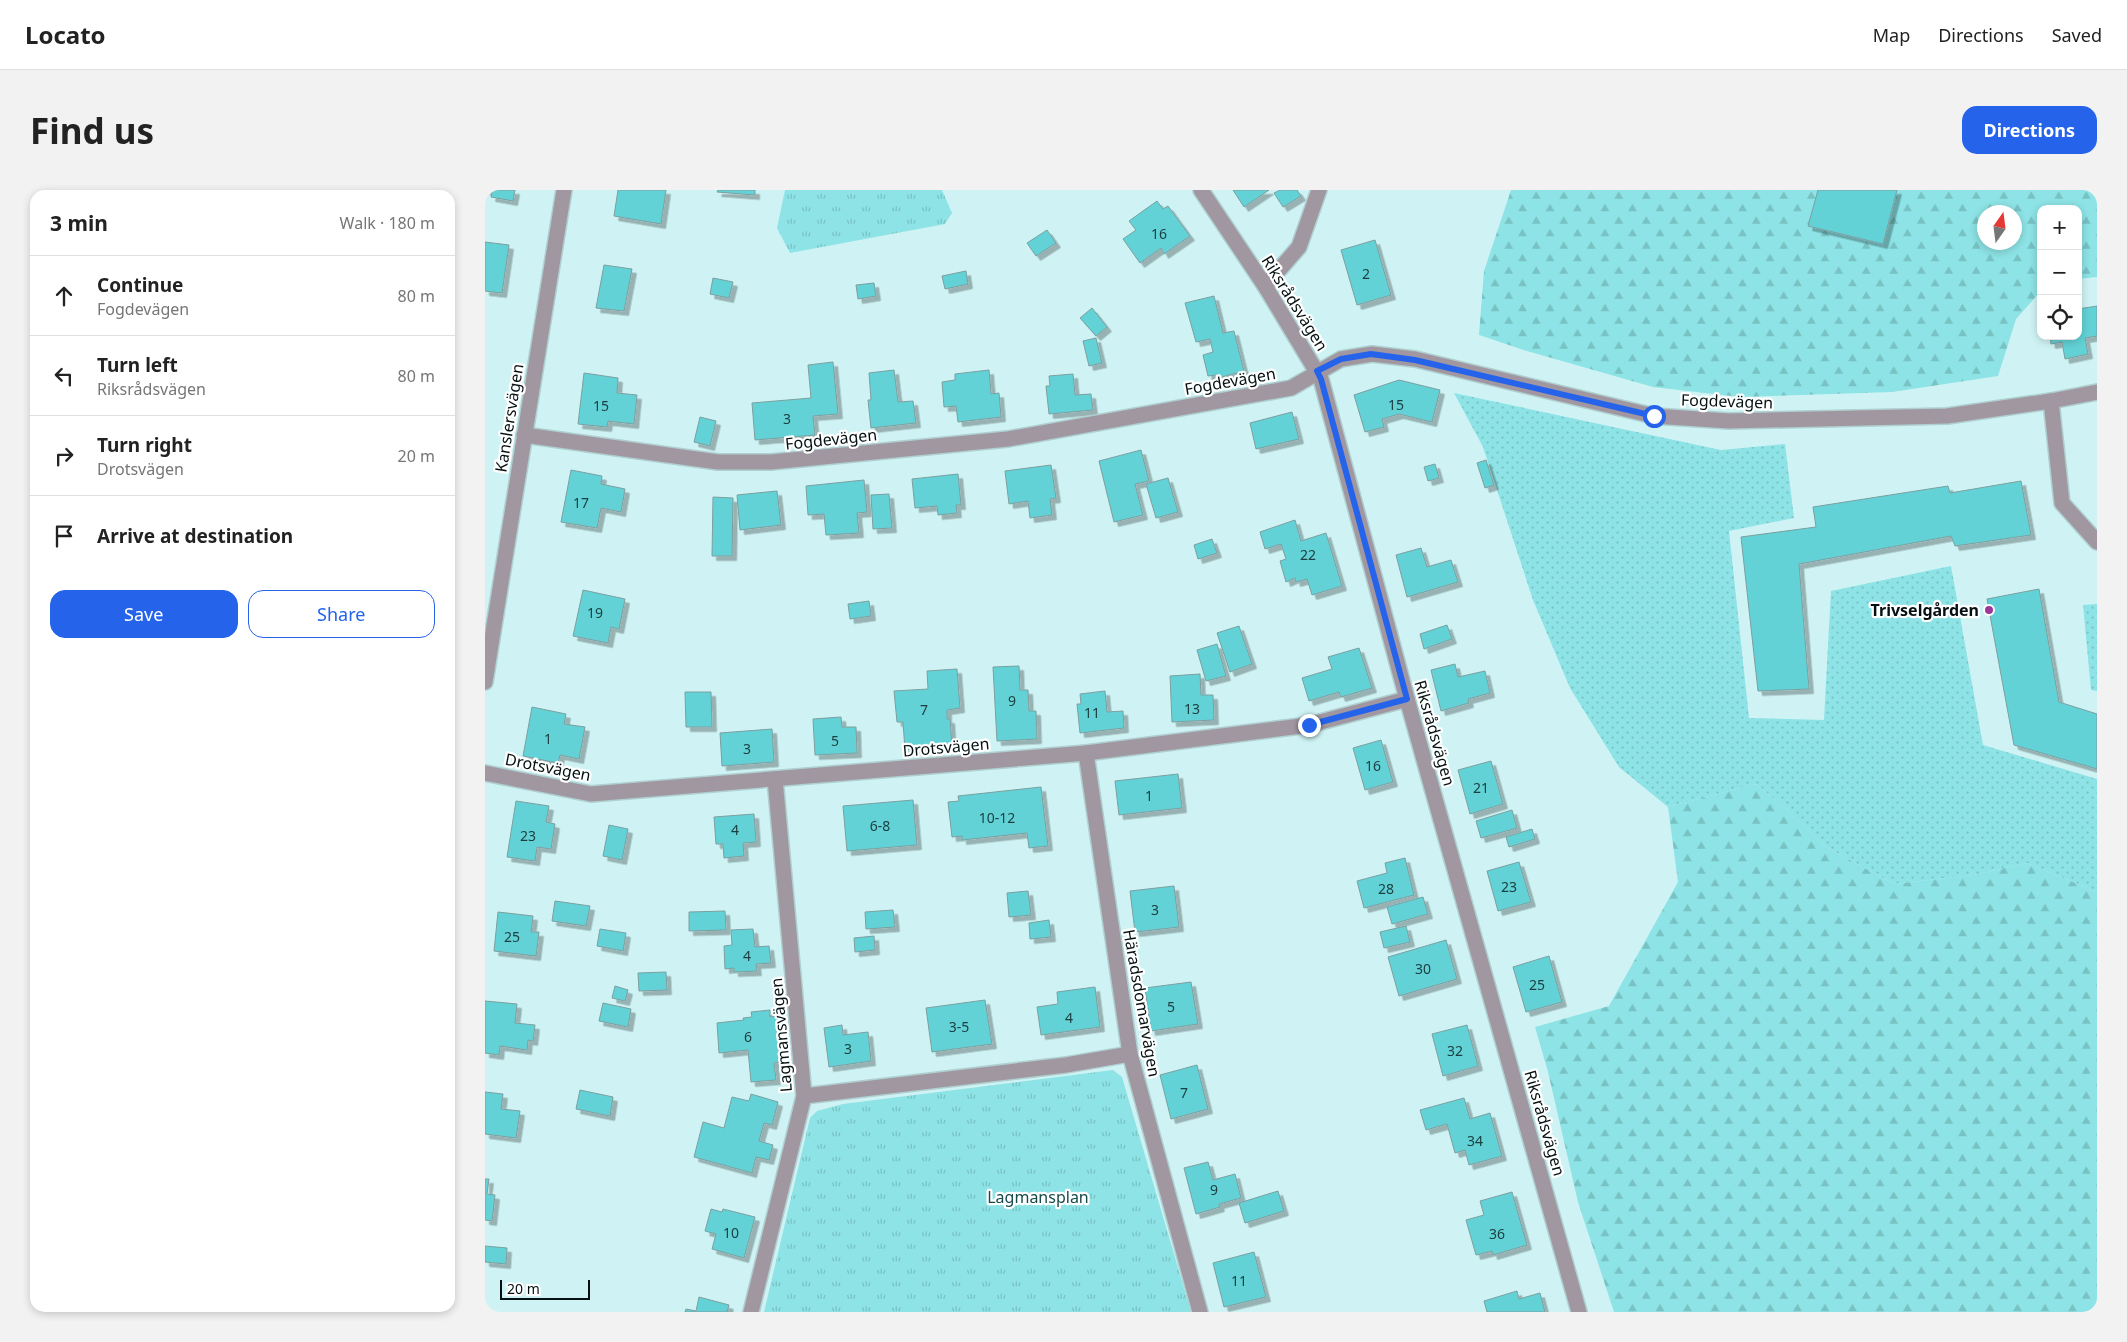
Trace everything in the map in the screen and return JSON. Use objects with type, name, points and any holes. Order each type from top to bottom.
[{"type":"street","name":"Kanslersvägen","points":[[485,682],[564,190]]},
{"type":"street","name":"Riksrådsvägen","points":[[1201,190],[1265,286],[1321,379],[1407,699],[1579,1312]]},
{"type":"street","points":[[1265,286],[1299,247],[1319,190]]},
{"type":"street","name":"Fogdevägen","points":[[524,436],[718,462],[771,462],[1008,439],[1291,388],[1317,371],[1341,359],[1371,354],[1415,360],[1654,416],[1729,421],[1947,416],[2051,401],[2097,392]]},
{"type":"street","points":[[2051,401],[2062,503],[2097,542]]},
{"type":"street","name":"Drotsvägen","points":[[485,773],[591,794],[1086,753],[1309,725],[1407,699]]},
{"type":"street","name":"Häradsdomarvägen","points":[[1086,753],[1130,1054],[1200,1312]]},
{"type":"street","name":"Lagmansvägen","points":[[751,1312],[804,1096],[775,779]]},
{"type":"street","points":[[804,1096],[1066,1065],[1130,1054]]},
{"type":"green space","points":[[785,190],[942,190],[952,213],[945,224],[790,253],[777,228]]},
{"type":"green space","points":[[1511,190],[2097,190],[2097,277],[2082,279],[2082,205],[2037,205],[2037,295],[2016,319],[1998,376],[1892,392],[1740,397],[1653,387],[1527,351],[1479,335],[1484,271]]},
{"type":"green space","points":[[1454,393],[1721,450],[1785,444],[1794,518],[1729,531],[1749,718],[1824,720],[1831,591],[1951,566],[1983,745],[2097,779],[2097,892],[2027,863],[1973,875],[1894,884],[1826,847],[1756,784],[1668,807],[1619,767],[1570,688],[1533,600],[1483,447]]},
{"type":"green space","points":[[2097,604],[2097,691],[2091,690],[2083,605]]},
{"type":"green space","points":[[1756,784],[1826,847],[1894,884],[1973,875],[2027,863],[2097,892],[2097,1312],[1614,1312],[1578,1202],[1548,1072],[1535,1027],[1609,1006],[1678,882],[1668,807]]},
{"type":"green space","name":"Lagmansplan","points":[[1113,1070],[1122,1077],[1191,1312],[764,1312],[810,1118],[817,1111],[843,1104]]},
{"type":"building","points":[[485,190],[515,190],[513,201],[491,197],[492,192]]},
{"type":"building","points":[[618,190],[666,190],[661,224],[614,216]]},
{"type":"building","points":[[718,190],[755,190],[755,195],[717,192]]},
{"type":"building","points":[[1233,190],[1269,190],[1244,207]]},
{"type":"building","points":[[1280,190],[1297,190],[1301,196],[1283,207],[1274,193]]},
{"type":"building","points":[[1818,190],[1897,190],[1883,244],[1808,226]]},
{"type":"building","points":[[1157,201],[1163,209],[1168,206],[1190,236],[1164,254],[1161,248],[1140,263],[1123,239],[1136,230],[1129,221]]},
{"type":"building","points":[[1047,230],[1056,243],[1036,256],[1027,243]]},
{"type":"building","points":[[1375,240],[1391,295],[1357,305],[1341,250]]},
{"type":"building","points":[[485,242],[509,245],[502,293],[485,291]]},
{"type":"building","points":[[604,265],[632,269],[624,311],[596,308]]},
{"type":"building","points":[[966,271],[968,284],[945,289],[942,276]]},
{"type":"building","points":[[713,278],[733,282],[729,298],[710,294]]},
{"type":"building","points":[[874,283],[876,296],[858,299],[856,285]]},
{"type":"building","points":[[1214,296],[1223,333],[1234,331],[1244,371],[1218,378],[1217,375],[1208,376],[1203,355],[1213,352],[1210,339],[1196,342],[1185,303]]},
{"type":"building","points":[[2097,306],[2097,336],[2085,338],[2088,354],[2065,359],[2062,342],[2051,344],[2050,340],[2082,340],[2082,308]]},
{"type":"building","points":[[1092,308],[1107,327],[1096,336],[1080,318]]},
{"type":"building","points":[[1096,338],[1102,363],[1089,366],[1083,341]]},
{"type":"building","points":[[833,362],[838,414],[813,416],[815,435],[755,440],[752,403],[811,398],[808,365]]},
{"type":"building","points":[[894,370],[898,402],[913,401],[916,423],[871,428],[868,400],[871,400],[869,373]]},
{"type":"building","points":[[989,370],[991,394],[999,393],[1001,417],[958,422],[956,406],[944,407],[942,382],[955,380],[955,374]]},
{"type":"building","points":[[584,373],[618,378],[617,393],[637,395],[634,424],[608,421],[607,427],[578,424]]},
{"type":"building","points":[[1073,374],[1075,395],[1091,394],[1093,410],[1049,414],[1046,386],[1050,386],[1049,376]]},
{"type":"building","points":[[1399,380],[1440,390],[1432,422],[1399,414],[1382,419],[1384,427],[1365,432],[1354,395]]},
{"type":"building","points":[[1292,412],[1299,439],[1256,449],[1250,423]]},
{"type":"building","points":[[700,417],[716,421],[710,446],[694,442]]},
{"type":"building","points":[[1141,450],[1149,481],[1135,484],[1143,515],[1114,522],[1099,461]]},
{"type":"building","points":[[1486,460],[1494,485],[1485,488],[1477,463]]},
{"type":"building","points":[[1435,464],[1439,478],[1428,481],[1424,467]]},
{"type":"building","points":[[1051,465],[1056,498],[1050,499],[1052,515],[1030,518],[1028,501],[1009,504],[1005,471]]},
{"type":"building","points":[[571,470],[602,476],[601,484],[625,489],[621,512],[601,508],[597,528],[561,522]]},
{"type":"building","points":[[958,474],[961,505],[956,505],[957,513],[938,515],[937,506],[915,508],[912,479]]},
{"type":"building","points":[[1168,478],[1178,512],[1156,518],[1146,484]]},
{"type":"building","points":[[864,480],[867,512],[857,513],[859,533],[826,535],[824,514],[808,515],[806,486]]},
{"type":"building","points":[[2021,481],[2031,535],[1955,546],[1951,536],[1799,564],[1809,689],[1758,691],[1741,537],[1816,527],[1813,507],[1948,486],[1950,493]]},
{"type":"building","points":[[777,491],[781,525],[740,530],[737,495]]},
{"type":"building","points":[[889,494],[892,528],[873,529],[871,495]]},
{"type":"building","points":[[713,497],[733,498],[732,556],[712,556]]},
{"type":"building","points":[[1295,520],[1301,541],[1326,533],[1342,586],[1312,595],[1307,579],[1296,582],[1295,578],[1286,582],[1280,561],[1286,559],[1281,544],[1265,549],[1260,532]]},
{"type":"building","points":[[1212,539],[1217,553],[1198,559],[1194,545]]},
{"type":"building","points":[[1421,548],[1427,567],[1451,560],[1458,582],[1407,597],[1396,555]]},
{"type":"building","points":[[2039,589],[2059,702],[2097,714],[2097,769],[2014,745],[1987,599]]},
{"type":"building","points":[[583,590],[625,599],[619,629],[611,627],[608,643],[573,636]]},
{"type":"building","points":[[869,601],[871,616],[850,619],[848,604]]},
{"type":"building","points":[[1447,625],[1452,639],[1424,649],[1420,634]]},
{"type":"building","points":[[1239,626],[1252,664],[1230,672],[1217,633]]},
{"type":"building","points":[[1217,644],[1226,676],[1206,681],[1197,650]]},
{"type":"building","points":[[1359,648],[1372,688],[1341,697],[1339,692],[1309,701],[1302,678],[1332,669],[1328,657]]},
{"type":"building","points":[[1455,664],[1458,677],[1485,671],[1490,693],[1468,699],[1469,703],[1441,711],[1431,670]]},
{"type":"building","points":[[1019,666],[1020,690],[1028,690],[1029,711],[1036,711],[1037,739],[997,741],[993,667]]},
{"type":"building","points":[[957,669],[960,708],[947,710],[947,719],[950,719],[952,746],[905,750],[903,722],[897,722],[894,691],[928,689],[927,671]]},
{"type":"building","points":[[1200,674],[1201,695],[1213,695],[1214,720],[1172,722],[1170,676]]},
{"type":"building","points":[[1105,691],[1107,712],[1123,711],[1124,728],[1080,733],[1077,704],[1081,704],[1080,694]]},
{"type":"building","points":[[685,692],[711,692],[712,727],[686,727]]},
{"type":"building","points":[[532,707],[566,714],[564,724],[585,727],[579,759],[560,755],[558,763],[523,756]]},
{"type":"building","points":[[841,717],[842,727],[856,727],[857,753],[815,755],[813,719]]},
{"type":"building","points":[[772,729],[774,762],[722,766],[720,733]]},
{"type":"building","points":[[1381,740],[1393,782],[1365,790],[1353,748]]},
{"type":"building","points":[[1491,761],[1503,804],[1470,814],[1458,770]]},
{"type":"building","points":[[1178,774],[1182,808],[1119,815],[1115,781]]},
{"type":"building","points":[[1041,787],[1048,846],[1029,848],[1027,833],[962,840],[962,836],[952,837],[948,802],[959,801],[958,796]]},
{"type":"building","points":[[913,800],[917,845],[847,851],[843,806]]},
{"type":"building","points":[[516,801],[549,806],[546,822],[555,824],[551,849],[537,847],[535,861],[507,857]]},
{"type":"building","points":[[1512,810],[1517,828],[1481,838],[1476,821]]},
{"type":"building","points":[[754,814],[756,842],[743,843],[744,856],[724,858],[723,844],[716,844],[714,817]]},
{"type":"building","points":[[609,825],[628,829],[622,860],[603,856]]},
{"type":"building","points":[[1532,829],[1535,839],[1509,847],[1506,837]]},
{"type":"building","points":[[1405,858],[1414,895],[1364,908],[1357,881],[1387,873],[1385,863]]},
{"type":"building","points":[[1519,862],[1531,902],[1498,911],[1487,871]]},
{"type":"building","points":[[1174,886],[1179,927],[1135,932],[1130,891]]},
{"type":"building","points":[[1028,891],[1031,915],[1009,917],[1007,893]]},
{"type":"building","points":[[1423,897],[1428,914],[1392,924],[1387,907]]},
{"type":"building","points":[[555,901],[590,906],[586,926],[552,921]]},
{"type":"building","points":[[893,910],[895,927],[866,929],[865,912]]},
{"type":"building","points":[[725,911],[726,930],[689,931],[689,912]]},
{"type":"building","points":[[498,912],[533,916],[531,932],[539,932],[536,956],[494,951]]},
{"type":"building","points":[[1049,920],[1051,937],[1030,939],[1029,923]]},
{"type":"building","points":[[1406,926],[1410,942],[1384,948],[1380,932]]},
{"type":"building","points":[[600,929],[626,933],[623,951],[597,946]]},
{"type":"building","points":[[753,929],[755,947],[769,946],[771,963],[756,964],[757,971],[734,972],[734,968],[725,969],[724,946],[732,945],[731,930]]},
{"type":"building","points":[[874,936],[875,950],[855,952],[854,938]]},
{"type":"building","points":[[1446,940],[1457,979],[1399,996],[1388,957]]},
{"type":"building","points":[[1549,956],[1562,1002],[1526,1012],[1513,967]]},
{"type":"building","points":[[666,972],[667,990],[639,991],[638,973]]},
{"type":"building","points":[[1191,982],[1198,1024],[1151,1031],[1145,988]]},
{"type":"building","points":[[615,986],[628,990],[625,1001],[612,998]]},
{"type":"building","points":[[1095,987],[1100,1027],[1041,1035],[1037,1007],[1058,1004],[1057,992]]},
{"type":"building","points":[[985,1000],[992,1044],[932,1052],[926,1008]]},
{"type":"building","points":[[485,1001],[517,1004],[515,1023],[535,1025],[533,1041],[528,1040],[527,1050],[500,1046],[499,1055],[485,1053]]},
{"type":"building","points":[[603,1003],[631,1009],[628,1027],[599,1021]]},
{"type":"building","points":[[770,1010],[770,1017],[777,1016],[781,1062],[774,1063],[776,1080],[751,1082],[748,1050],[719,1053],[717,1023],[744,1020],[743,1018],[752,1017],[751,1012]]},
{"type":"building","points":[[842,1025],[843,1035],[868,1032],[871,1061],[829,1067],[824,1028]]},
{"type":"building","points":[[1467,1025],[1478,1066],[1443,1076],[1432,1034]]},
{"type":"building","points":[[1197,1065],[1208,1109],[1171,1119],[1160,1075]]},
{"type":"building","points":[[580,1090],[613,1097],[610,1116],[576,1109]]},
{"type":"building","points":[[485,1092],[503,1094],[501,1109],[520,1111],[516,1138],[485,1134]]},
{"type":"building","points":[[751,1094],[778,1102],[772,1125],[764,1123],[759,1141],[773,1145],[769,1160],[756,1157],[752,1173],[694,1157],[703,1122],[724,1128],[732,1097],[749,1101]]},
{"type":"building","points":[[1464,1098],[1470,1119],[1490,1113],[1502,1156],[1469,1165],[1465,1150],[1455,1153],[1447,1124],[1426,1130],[1420,1110]]},
{"type":"building","points":[[1208,1162],[1213,1180],[1235,1174],[1241,1198],[1219,1204],[1220,1207],[1196,1214],[1184,1168]]},
{"type":"building","points":[[485,1179],[489,1179],[487,1194],[495,1195],[492,1221],[485,1220]]},
{"type":"building","points":[[1278,1191],[1284,1211],[1245,1223],[1239,1203]]},
{"type":"building","points":[[1512,1192],[1527,1245],[1493,1255],[1492,1251],[1476,1255],[1466,1220],[1484,1215],[1480,1201]]},
{"type":"building","points":[[711,1209],[722,1212],[723,1209],[755,1217],[744,1258],[712,1249],[716,1234],[705,1231]]},
{"type":"building","points":[[485,1246],[507,1248],[506,1264],[485,1262]]},
{"type":"building","points":[[1254,1252],[1266,1297],[1224,1307],[1213,1263]]},
{"type":"building","points":[[1517,1291],[1519,1299],[1540,1293],[1545,1312],[1487,1312],[1484,1301]]},
{"type":"building","points":[[699,1297],[729,1305],[727,1312],[685,1312],[686,1309],[696,1311]]},
{"type":"place","name":"Trivselgården","points":[[1989,610]]},
{"type":"route","points":[[1309,725],[1407,699],[1321,379],[1317,371],[1341,359],[1371,354],[1415,360],[1654,416]]}]
